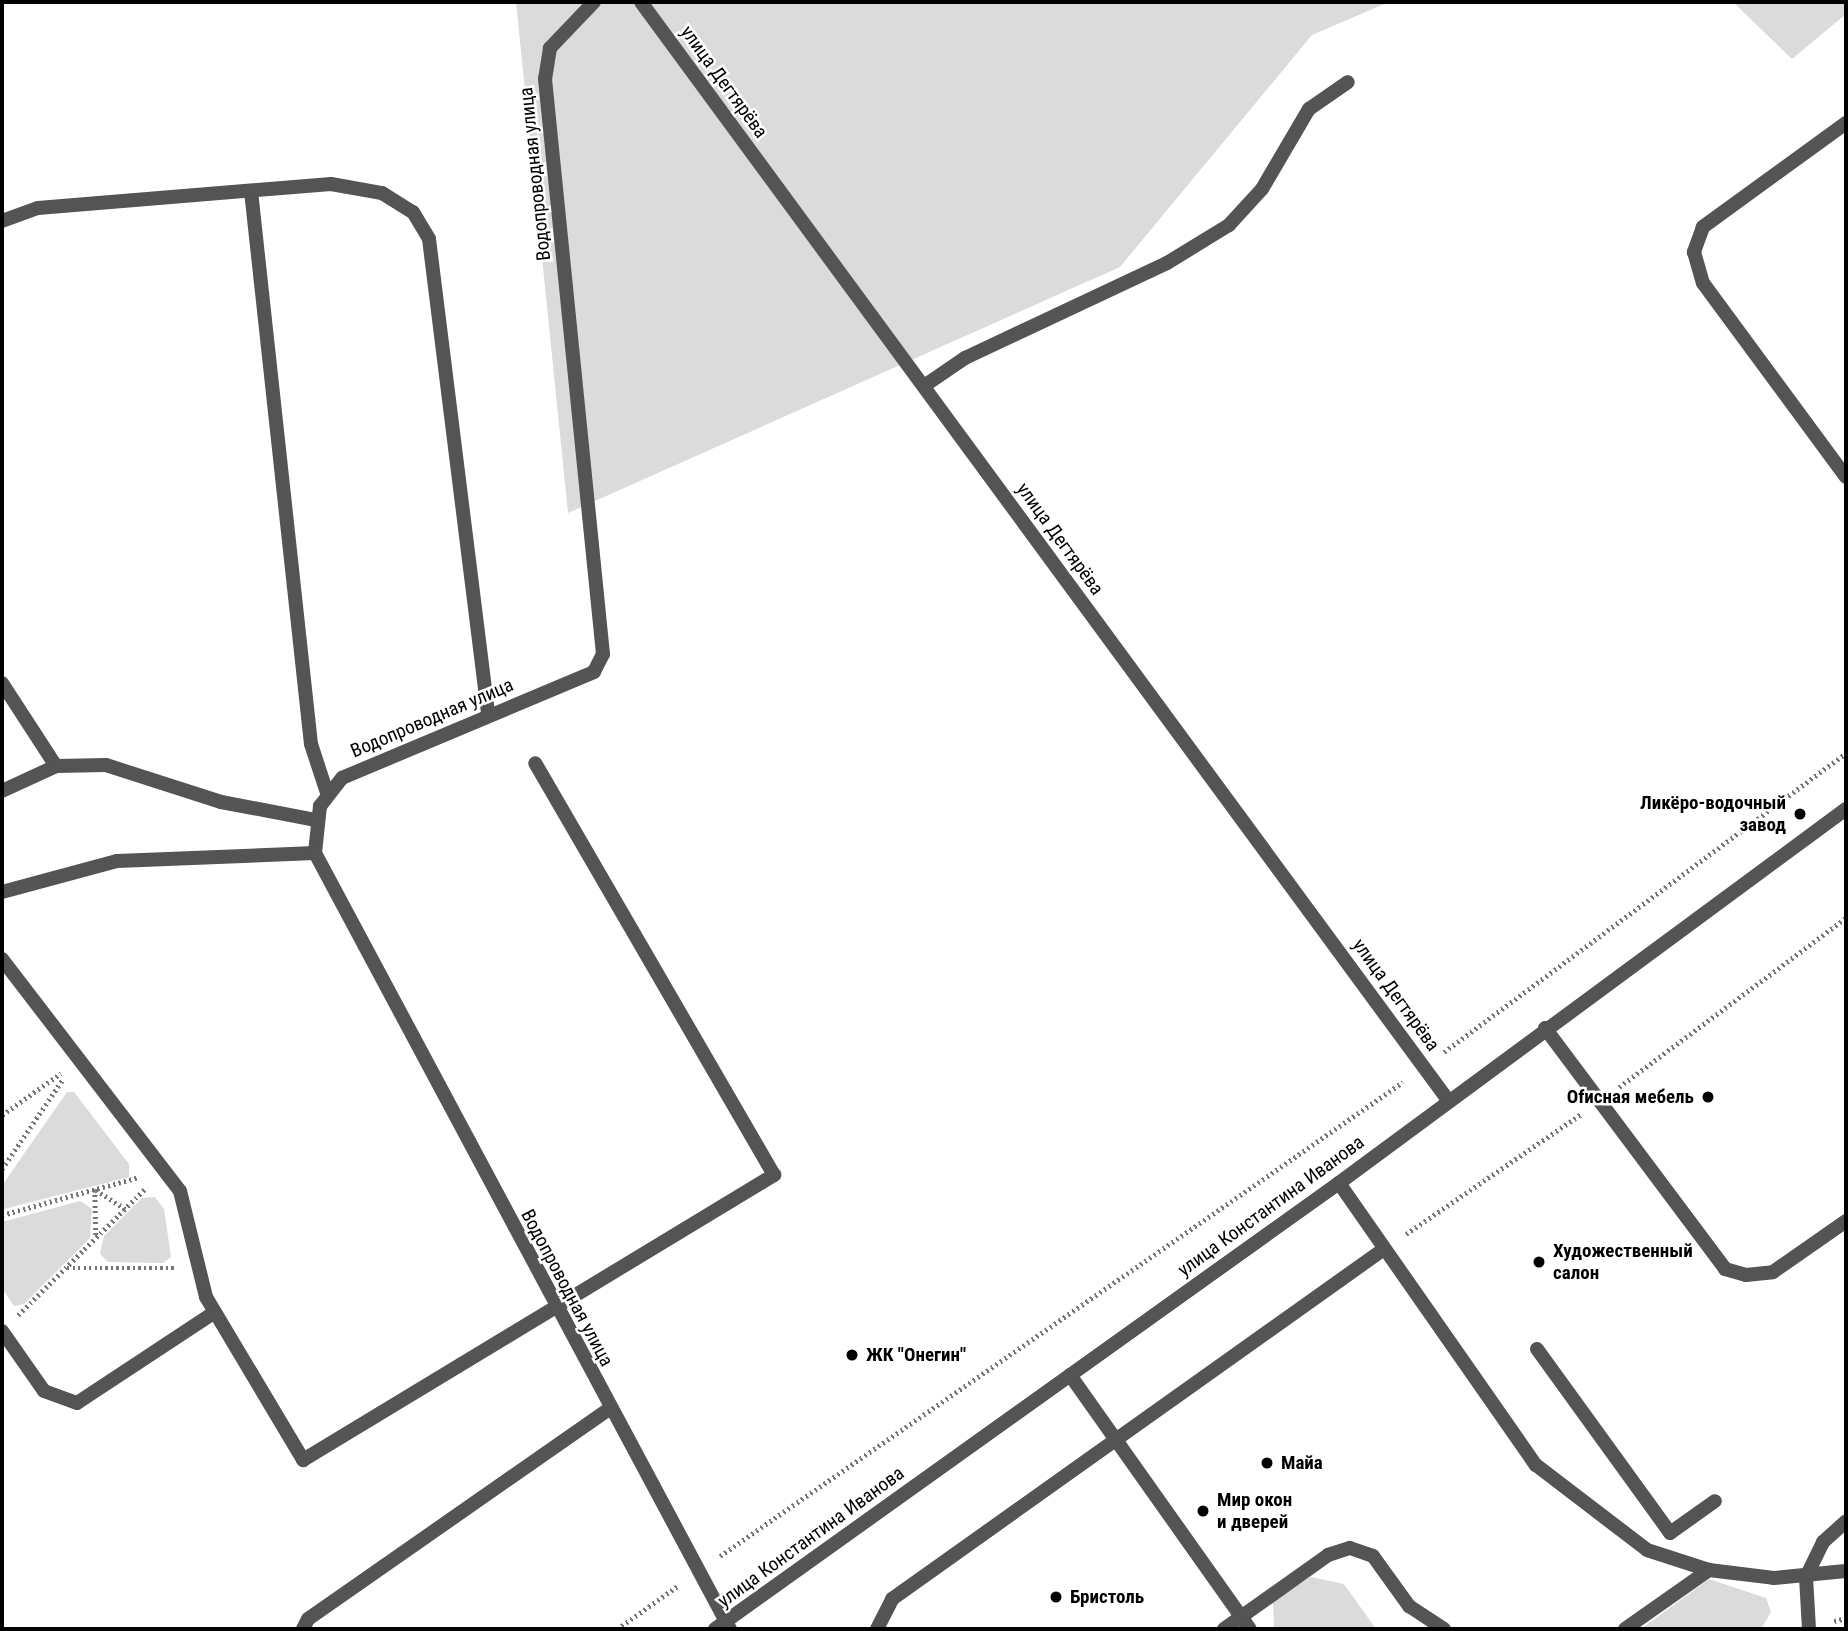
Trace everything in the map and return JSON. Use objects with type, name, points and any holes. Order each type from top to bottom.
[{"type":"street","name":"Водопроводная улица","points":[[594,2],[550,48],[545,79],[603,654],[594,672],[363,766],[327,793],[316,820],[315,853],[698,1572],[723,1627]]},
{"type":"street","name":"улица Дегтярёва","points":[[641,2],[1447,1099]]},
{"type":"street","points":[[923,386],[965,358],[1167,263],[1228,225],[1262,189],[1309,109],[1348,82]]},
{"type":"street","points":[[1846,123],[1703,227],[1694,252],[1703,283],[1846,477]]},
{"type":"street","points":[[2,221],[38,208],[331,184],[382,193],[413,212],[429,239],[488,715]]},
{"type":"street","points":[[251,191],[311,744],[327,793]]},
{"type":"street","points":[[2,683],[56,766]]},
{"type":"street","points":[[2,959],[164,1170],[189,1213],[197,1268],[215,1312],[303,1460],[554,1305],[774,1175],[535,763]]},
{"type":"street","points":[[2,791],[56,766],[106,765],[220,802],[316,820]]},
{"type":"street","name":"улица Константина Иванова","points":[[723,1627],[1339,1183],[1447,1099],[1846,809]]},
{"type":"street","points":[[2,892],[117,861],[315,853]]},
{"type":"street","points":[[1545,1028],[1725,1269],[1746,1276],[1773,1272],[1846,1221]]},
{"type":"street","points":[[1339,1183],[1536,1465],[1647,1550],[1709,1570],[1806,1577],[1846,1571]]},
{"type":"street","points":[[877,1629],[892,1599],[1384,1249]]},
{"type":"street","points":[[2,1331],[44,1391],[77,1403],[215,1312]]},
{"type":"street","points":[[1536,1349],[1670,1533]]},
{"type":"street","points":[[1070,1375],[1250,1629]]},
{"type":"street","points":[[303,1629],[308,1619],[610,1409]]},
{"type":"street","points":[[1647,1550],[1715,1501]]},
{"type":"street","points":[[1809,1629],[1806,1577],[1823,1542],[1846,1521]]},
{"type":"street","points":[[1224,1629],[1328,1555],[1350,1548],[1373,1556],[1409,1606],[1444,1629]]},
{"type":"street","points":[[1625,1629],[1709,1570]]},
{"type":"path","points":[[617,1629],[1425,1067],[1846,753]]},
{"type":"path","points":[[2,1115],[71,1067],[4,1167]]},
{"type":"path","points":[[2,1159],[4,1167]]},
{"type":"path","points":[[2,1215],[164,1170]]},
{"type":"path","points":[[2,1331],[164,1170]]},
{"type":"path","points":[[95,1189],[125,1209]]},
{"type":"path","points":[[95,1189],[96,1238]]},
{"type":"path","points":[[66,1268],[197,1268]]},
{"type":"shaded area","points":[[516,2],[1389,2],[1312,35],[1120,267],[568,513]]},
{"type":"shaded area","points":[[1733,2],[1846,2],[1846,14],[1792,59]]},
{"type":"shaded area","points":[[67,1092],[74,1092],[129,1164],[129,1177],[4,1209],[3,1184]]},
{"type":"shaded area","points":[[155,1197],[164,1209],[171,1257],[163,1263],[108,1262],[100,1254],[104,1236],[142,1198]]},
{"type":"shaded area","points":[[80,1201],[92,1209],[90,1238],[24,1304],[14,1306],[2,1288],[2,1222]]},
{"type":"shaded area","points":[[1311,1577],[1344,1584],[1376,1629],[1274,1629],[1273,1600]]},
{"type":"shaded area","points":[[1709,1579],[1766,1598],[1771,1612],[1761,1629],[1641,1629]]},
{"type":"place","name":"Ликёро-водочный завод","points":[[1800,814]]},
{"type":"place","name":"Оfисная мебель","points":[[1708,1097]]},
{"type":"place","name":"Художественный салон","points":[[1539,1262]]},
{"type":"place","name":"ЖК \"Онегин\"","points":[[852,1355]]},
{"type":"place","name":"Майа","points":[[1267,1463]]},
{"type":"place","name":"Мир окон и дверей","points":[[1203,1511]]},
{"type":"place","name":"Бристоль","points":[[1056,1597]]}]
